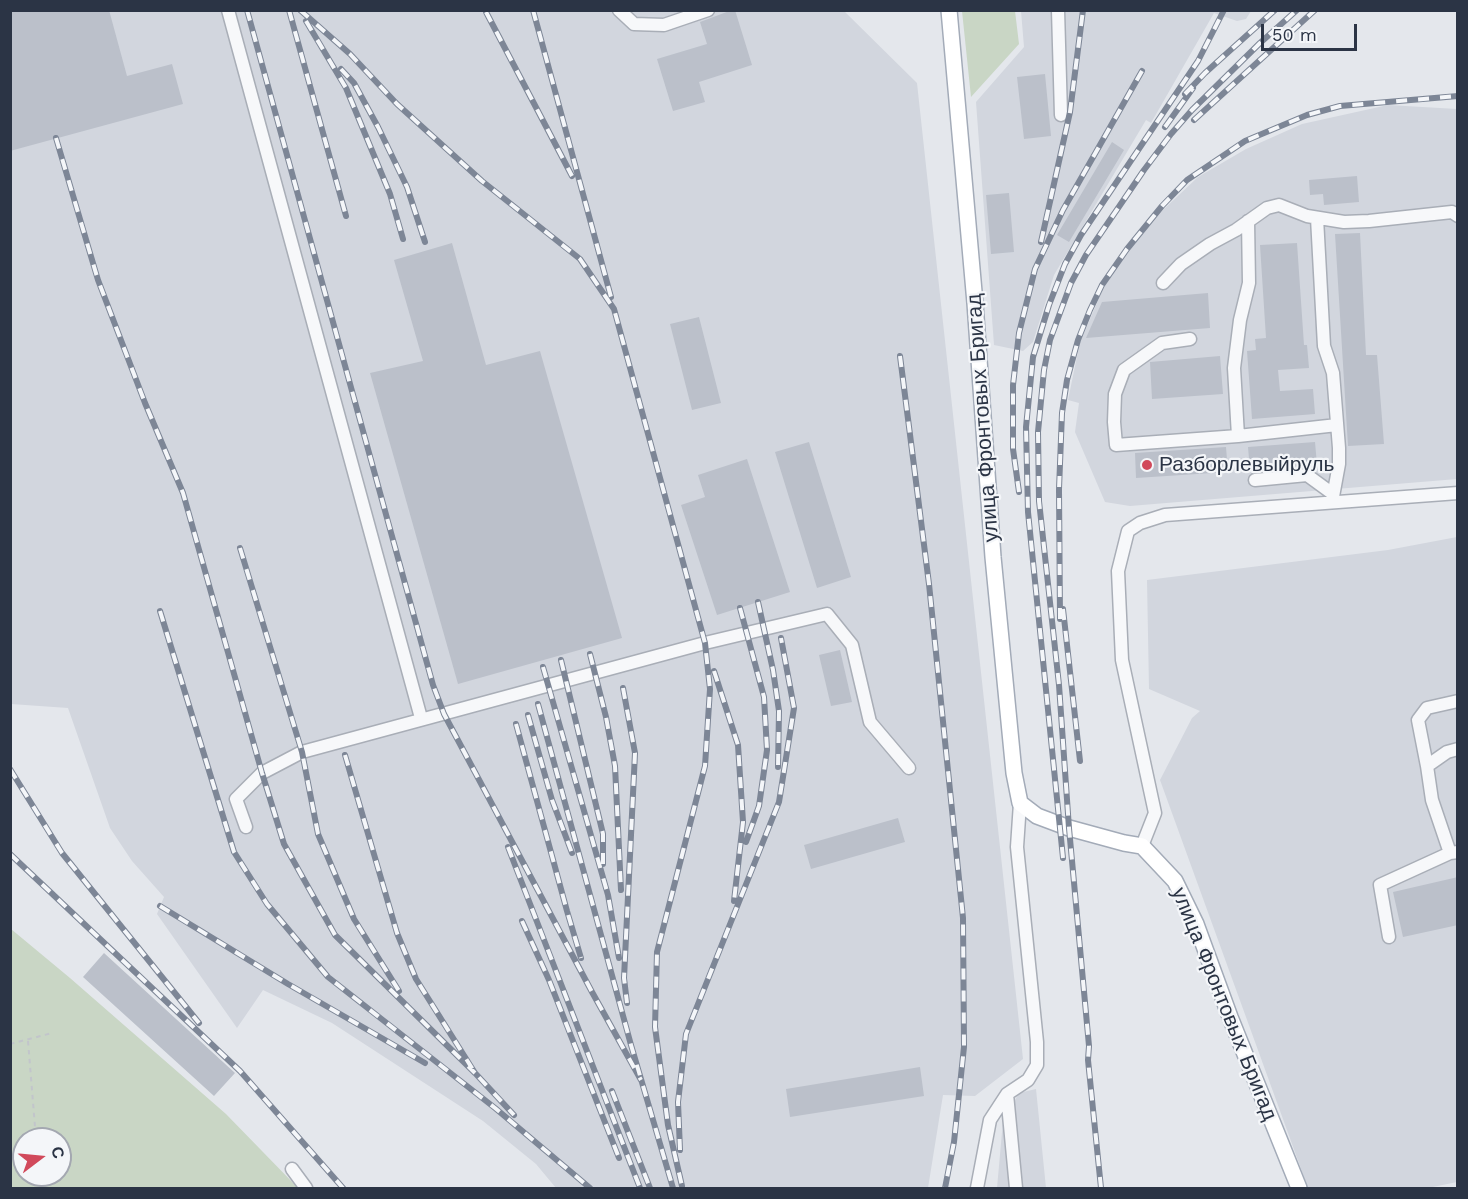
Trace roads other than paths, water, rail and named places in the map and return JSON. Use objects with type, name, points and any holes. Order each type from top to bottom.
[{"type":"main road","name":"улица Фронтовых Бригад","points":[[949,10],[975,303],[993,556],[1014,773],[1020,803]]},
{"type":"main road","points":[[1020,803],[1037,816],[1088,834],[1142,846]]},
{"type":"main road","name":"улица Фронтовых Бригад","points":[[1142,846],[1175,881],[1196,924],[1230,1017],[1299,1188]]},
{"type":"street","points":[[228,10],[421,718]]},
{"type":"street","points":[[619,10],[634,24],[664,25],[708,10]]},
{"type":"street","points":[[1058,10],[1061,115]]},
{"type":"street","points":[[1164,283],[1181,264],[1210,244],[1236,230],[1267,208],[1279,205],[1317,218],[1344,222],[1452,212],[1458,216]]},
{"type":"street","points":[[1317,218],[1324,346],[1333,373],[1337,425],[1339,464],[1332,498]]},
{"type":"street","points":[[1239,436],[1234,368],[1240,320],[1249,284],[1248,221]]},
{"type":"street","points":[[1190,339],[1162,343],[1124,370],[1115,394],[1116,445],[1239,436],[1337,425]]},
{"type":"street","points":[[1255,480],[1307,475],[1332,498]]},
{"type":"street","points":[[1142,846],[1155,813],[1122,660],[1118,571],[1128,531],[1140,523],[1165,515],[1332,498],[1458,493]]},
{"type":"street","points":[[246,827],[236,799],[262,773],[302,752],[705,643],[827,614],[852,645],[870,722],[909,768]]},
{"type":"street","points":[[1389,937],[1380,885],[1454,853],[1432,800],[1418,720],[1427,708],[1458,701]]},
{"type":"street","points":[[1427,766],[1447,752],[1458,749]]},
{"type":"street","points":[[977,1188],[990,1120],[1007,1095],[1028,1080],[1037,1065],[1037,1042],[1017,847],[1020,803]]},
{"type":"street","points":[[1007,1095],[1016,1188]]},
{"type":"street","points":[[292,1169],[306,1188]]},
{"type":"railway","points":[[247,10],[433,685],[444,714],[641,1080]]},
{"type":"railway","points":[[289,10],[346,216]]},
{"type":"railway","points":[[300,10],[350,54],[397,104],[482,181],[580,259],[614,309],[705,643],[710,689],[705,766],[657,952],[655,1027],[668,1125],[682,1186]]},
{"type":"railway","points":[[533,10],[611,297]]},
{"type":"railway","points":[[1041,242],[1070,112],[1083,10]]},
{"type":"railway","points":[[1063,858],[1028,512],[1026,427],[1033,357],[1065,264],[1081,235],[1198,61],[1224,10]]},
{"type":"railway","points":[[1185,94],[1275,10]]},
{"type":"railway","points":[[1101,1188],[1088,1060],[1089,1046],[1069,828],[1059,685],[1039,501],[1038,432],[1044,370],[1050,340],[1071,283],[1086,255],[1144,170],[1192,110],[1297,10]]},
{"type":"railway","points":[[1194,120],[1315,10]]},
{"type":"railway","points":[[486,12],[572,176]]},
{"type":"railway","points":[[306,21],[346,88],[390,194],[403,239]]},
{"type":"railway","points":[[341,69],[354,83],[378,127],[407,187],[425,242]]},
{"type":"railway","points":[[1019,492],[1013,449],[1013,385],[1019,333],[1035,269],[1063,210],[1142,71]]},
{"type":"railway","points":[[1165,127],[1193,88]]},
{"type":"railway","points":[[1060,619],[1059,489],[1062,413],[1067,380],[1078,340],[1090,310],[1102,285],[1127,249],[1162,206],[1187,180],[1245,141],[1307,115],[1340,106],[1458,96]]},
{"type":"railway","points":[[56,138],[98,280],[145,403],[183,493],[284,844],[335,935],[475,1073]]},
{"type":"railway","points":[[900,356],[929,584],[963,918],[964,1047],[954,1142],[945,1188]]},
{"type":"railway","points":[[240,548],[302,752],[318,834],[354,919],[399,991]]},
{"type":"railway","points":[[758,602],[773,670],[779,711],[778,767]]},
{"type":"railway","points":[[740,608],[764,697],[767,750],[759,806],[746,842]]},
{"type":"railway","points":[[1063,609],[1080,761]]},
{"type":"railway","points":[[160,611],[234,852],[267,904],[328,977],[495,1108],[590,1188]]},
{"type":"railway","points":[[680,1150],[678,1102],[686,1034],[779,802],[794,708],[781,638]]},
{"type":"railway","points":[[590,654],[606,717],[615,766],[621,890]]},
{"type":"railway","points":[[561,660],[603,834],[603,864]]},
{"type":"railway","points":[[543,667],[608,895],[619,958]]},
{"type":"railway","points":[[714,671],[738,745],[743,822],[734,901]]},
{"type":"railway","points":[[623,688],[635,753],[624,978],[627,1003]]},
{"type":"railway","points":[[538,704],[631,1045],[673,1188]]},
{"type":"railway","points":[[528,715],[552,800],[572,853]]},
{"type":"railway","points":[[516,724],[581,958]]},
{"type":"railway","points":[[345,755],[397,933],[416,979],[475,1073],[514,1115]]},
{"type":"railway","points":[[10,769],[62,853],[199,1023]]},
{"type":"railway","points":[[508,847],[640,1188]]},
{"type":"railway","points":[[10,854],[240,1071],[343,1188]]},
{"type":"railway","points":[[160,906],[288,984],[425,1063]]},
{"type":"railway","points":[[522,921],[549,980],[619,1158]]},
{"type":"railway","points":[[612,1091],[650,1188]]},
{"type":"place","name":"Разборлевыйруль","points":[[1147,465]]}]
